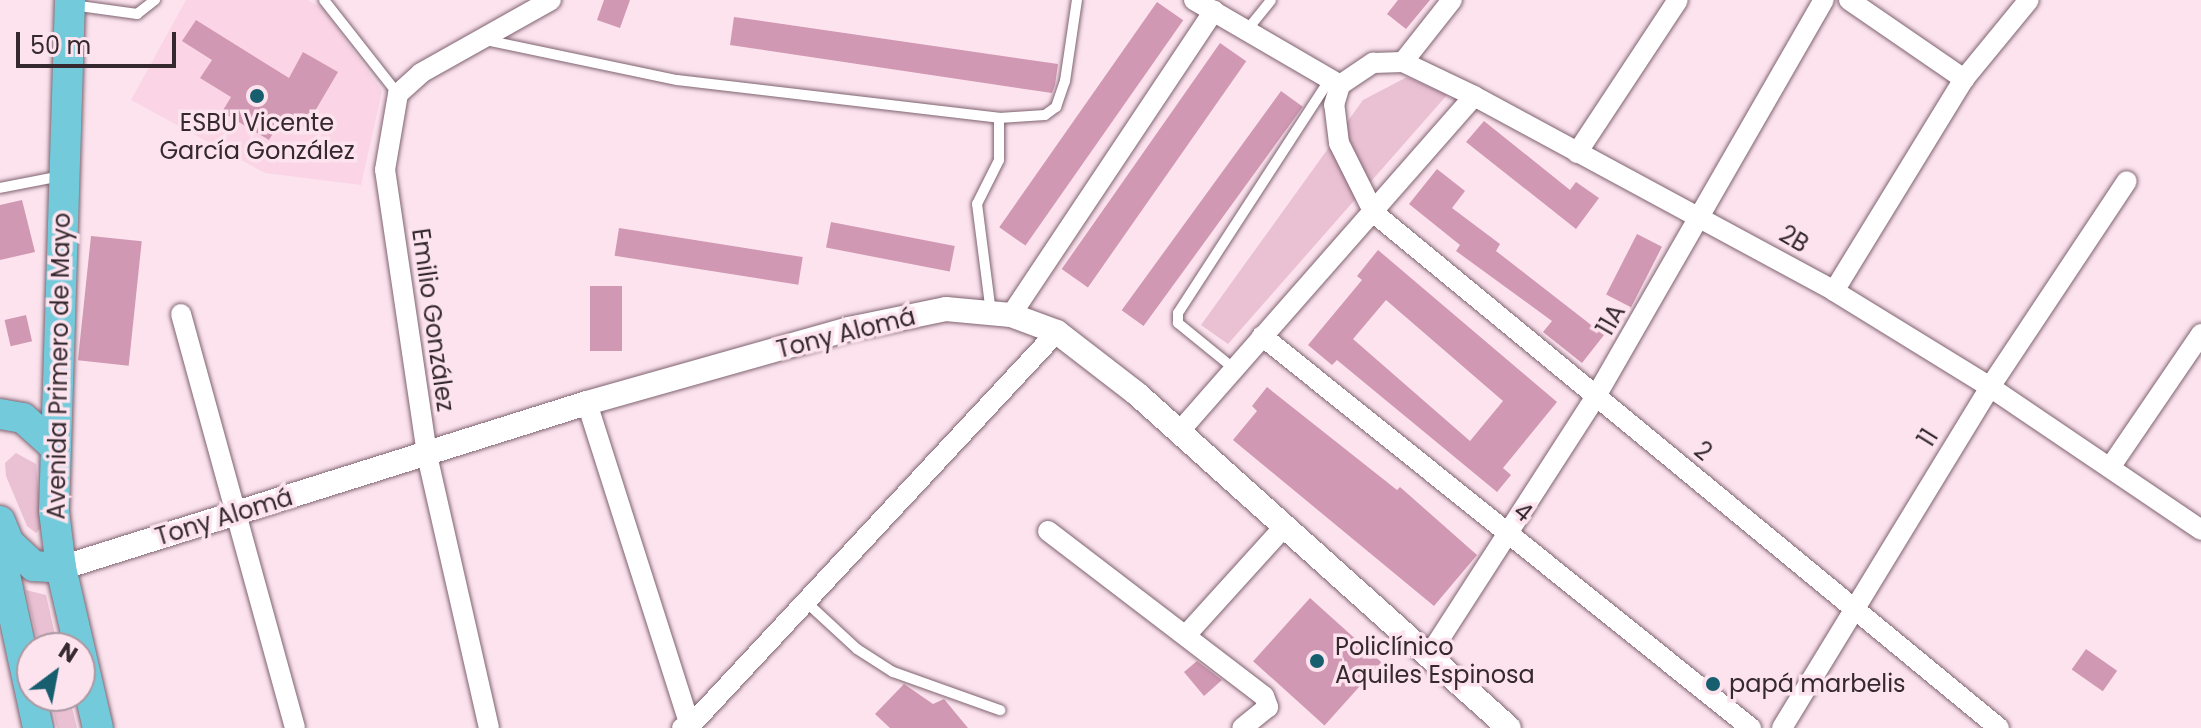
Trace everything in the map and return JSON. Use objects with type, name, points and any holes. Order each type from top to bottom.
[{"type":"main road","name":"Avenida Primero de Mayo","points":[[70,3],[53,445],[61,568],[98,728]]},
{"type":"main road","points":[[0,414],[23,418],[41,429],[53,445]]},
{"type":"main road","points":[[0,521],[9,543],[34,566],[61,568]]},
{"type":"main road","points":[[0,552],[38,728]]},
{"type":"street","points":[[1194,0],[1335,82]]},
{"type":"street","points":[[1335,82],[1373,63],[1403,62],[1452,0]]},
{"type":"street","points":[[1577,153],[1678,0]]},
{"type":"street","name":"11A","points":[[1428,657],[1596,396],[1824,0]]},
{"type":"street","points":[[1849,0],[1964,79]]},
{"type":"street","points":[[1834,291],[1964,79],[2029,0]]},
{"type":"street","points":[[398,94],[421,73],[484,40],[537,4]]},
{"type":"street","points":[[1001,314],[1214,11]]},
{"type":"street","name":"2B","points":[[1403,62],[1702,216],[1834,291],[1990,387],[2111,466],[2201,530]]},
{"type":"street","points":[[1335,82],[1334,105],[1339,143],[1374,213]]},
{"type":"street","name":"Emilio González","points":[[398,94],[385,170],[427,454],[489,728]]},
{"type":"street","points":[[1179,432],[1232,367],[1374,213],[1474,96]]},
{"type":"street","name":"11","points":[[1782,728],[1852,607],[1990,387],[2127,181]]},
{"type":"street","name":"2","points":[[1374,213],[1999,728]]},
{"type":"street","name":"Tony Alomá","points":[[61,568],[587,403],[849,329],[946,309],[1001,314],[1057,332],[1179,432],[1509,728]]},
{"type":"street","points":[[181,314],[239,512],[295,728]]},
{"type":"street","points":[[587,403],[688,727],[1057,332]]},
{"type":"street","points":[[2111,466],[2201,334]]},
{"type":"street","name":"4","points":[[1262,336],[1751,728]]},
{"type":"street","points":[[1187,634],[1284,527]]},
{"type":"street","points":[[1048,531],[1187,634],[1264,696],[1268,707],[1242,728]]},
{"type":"lane","points":[[70,3],[137,14],[155,0]]},
{"type":"lane","points":[[324,0],[398,94]]},
{"type":"lane","points":[[484,40],[677,80],[999,118],[1045,115],[1056,107],[1077,0]]},
{"type":"lane","points":[[1247,30],[1271,0]]},
{"type":"lane","points":[[1232,367],[1178,323],[1178,313],[1335,82]]},
{"type":"lane","points":[[999,118],[999,160],[977,204],[1001,314]]},
{"type":"lane","points":[[0,188],[63,175]]},
{"type":"lane","points":[[805,601],[857,649],[893,672],[1000,710]]},
{"type":"shaded area","name":"ESBU Vicente García González","points":[[186,0],[308,0],[323,9],[382,91],[361,185],[265,173],[131,100]]},
{"type":"shaded area","points":[[1407,77],[1447,95],[1228,344],[1201,325],[1363,100]]},
{"type":"shaded area","points":[[16,453],[36,464],[42,527],[36,533],[27,526],[6,476],[5,463]]},
{"type":"shaded area","points":[[26,590],[46,595],[54,632],[35,632]]},
{"type":"shaded area","points":[[54,712],[73,712],[77,728],[57,728]]},
{"type":"building","points":[[604,0],[630,0],[620,28],[597,20]]},
{"type":"building","points":[[1398,0],[1430,0],[1406,29],[1387,14]]},
{"type":"building","points":[[1157,2],[1183,20],[1025,246],[999,227]]},
{"type":"building","points":[[734,17],[1058,64],[1055,85],[1052,93],[730,45]]},
{"type":"building","points":[[196,20],[289,78],[303,52],[338,72],[305,128],[284,115],[269,140],[222,112],[231,97],[200,78],[212,60],[182,41]]},
{"type":"building","points":[[1220,43],[1246,61],[1088,287],[1062,269]]},
{"type":"building","points":[[1281,91],[1303,107],[1144,326],[1122,310]]},
{"type":"building","points":[[1484,121],[1570,190],[1576,182],[1599,198],[1576,229],[1466,142]]},
{"type":"building","points":[[1437,169],[1465,191],[1452,208],[1500,244],[1496,251],[1604,335],[1582,363],[1543,332],[1552,321],[1456,251],[1460,245],[1409,204]]},
{"type":"building","points":[[22,200],[35,252],[0,260],[0,205]]},
{"type":"building","points":[[831,222],[955,246],[950,272],[826,248]]},
{"type":"building","points":[[619,228],[803,257],[798,285],[615,256]]},
{"type":"building","points":[[1637,234],[1662,247],[1631,307],[1606,295]]},
{"type":"building","points":[[91,236],[142,241],[129,366],[78,360]]},
{"type":"building","points":[[1378,250],[1557,402],[1503,468],[1511,475],[1497,492],[1337,360],[1332,365],[1308,345],[1362,280],[1357,276]],"holes":[[[1386,300],[1503,401],[1470,441],[1353,339]]]},
{"type":"building","points":[[590,286],[622,286],[622,351],[590,351]]},
{"type":"building","points":[[26,315],[32,341],[11,346],[5,320]]},
{"type":"building","points":[[1267,387],[1397,490],[1400,487],[1477,555],[1434,606],[1233,440],[1257,411],[1252,406]]},
{"type":"building","name":"Policlínico Aquiles Espinosa","points":[[1310,598],[1381,662],[1324,725],[1253,661]]},
{"type":"building","points":[[2086,649],[2117,671],[2103,691],[2072,669]]},
{"type":"building","points":[[1197,661],[1222,680],[1204,696],[1184,672]]},
{"type":"building","points":[[904,684],[933,704],[944,699],[968,728],[890,728],[875,714]]},
{"type":"place","name":"ESBU Vicente García González","points":[[257,96]]},
{"type":"place","name":"Policlínico Aquiles Espinosa","points":[[1317,661]]},
{"type":"place","name":"papá marbelis","points":[[1713,684]]}]
